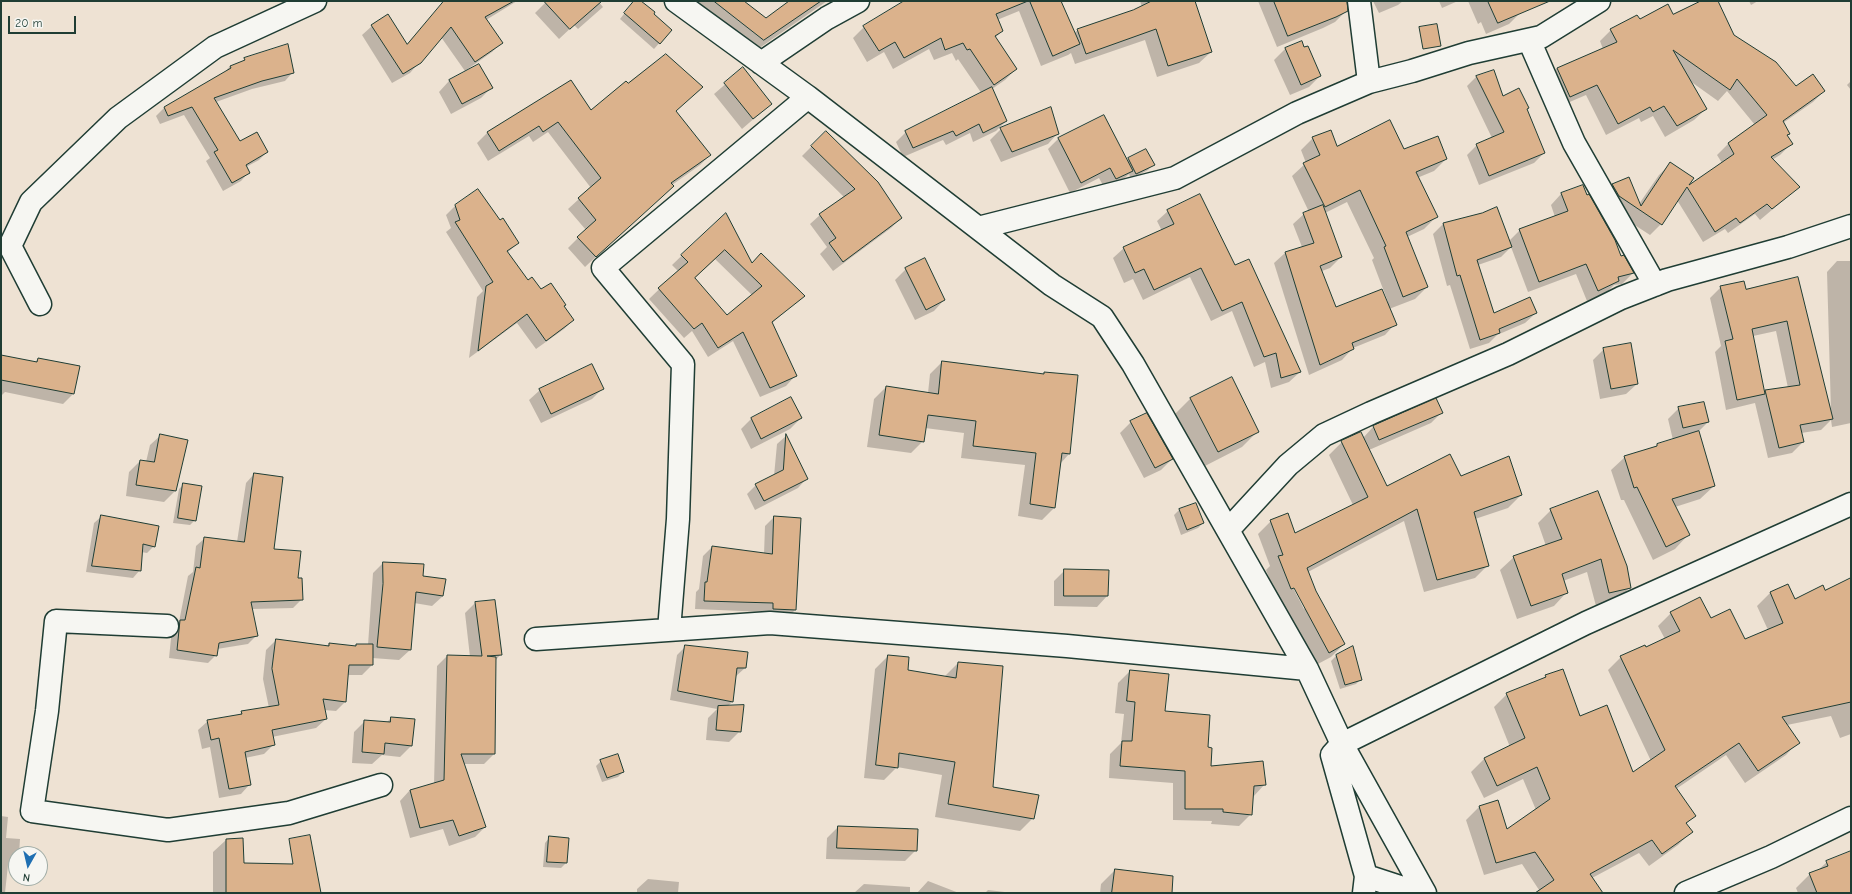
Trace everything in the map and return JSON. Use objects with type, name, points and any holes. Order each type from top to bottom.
[{"type":"street","points":[[40,304],[6,245],[31,202],[118,118],[215,47],[315,1]]},
{"type":"street","points":[[676,1],[808,97],[1052,285],[1102,317],[1134,364],[1307,669],[1342,744],[1425,893]]},
{"type":"street","points":[[761,63],[827,18],[858,1]]},
{"type":"street","points":[[1359,1],[1368,82]]},
{"type":"street","points":[[978,228],[1175,178],[1297,113],[1368,82],[1412,71],[1469,53],[1541,37],[1599,1]]},
{"type":"street","points":[[1529,40],[1574,143],[1655,285]]},
{"type":"street","points":[[669,630],[678,519],[683,364],[603,268],[808,97]]},
{"type":"street","points":[[1228,530],[1288,465],[1324,435],[1508,354],[1621,298],[1655,285],[1788,247],[1851,226]]},
{"type":"street","points":[[1418,893],[1365,884],[1332,755],[1342,744],[1586,623],[1851,504]]},
{"type":"street","points":[[167,626],[56,621],[47,711],[32,811],[168,830],[289,813],[381,785]]},
{"type":"street","points":[[536,639],[770,623],[1067,646],[1307,669]]},
{"type":"street","points":[[1686,893],[1771,857],[1851,818]]},
{"type":"building","points":[[444,1],[514,1],[485,17],[503,43],[475,62],[451,27],[421,63],[403,74],[371,25],[388,14],[407,44]]},
{"type":"building","points":[[544,1],[602,1],[570,29]]},
{"type":"building","points":[[634,1],[641,1],[655,12],[654,14],[672,30],[660,44],[624,13]]},
{"type":"building","points":[[714,1],[744,1],[766,18],[789,1],[821,1],[764,40]]},
{"type":"building","points":[[904,1],[1028,1],[996,14],[1003,31],[995,36],[1017,69],[994,85],[970,49],[967,50],[963,43],[945,50],[941,38],[904,58],[895,42],[879,51],[863,26]]},
{"type":"building","points":[[1030,1],[1061,1],[1080,44],[1053,56]]},
{"type":"building","points":[[1152,1],[1195,1],[1212,52],[1168,66],[1156,29],[1086,54],[1077,29],[1133,10]]},
{"type":"building","points":[[1274,1],[1347,1],[1348,11],[1288,36]]},
{"type":"building","points":[[1488,1],[1550,1],[1498,23]]},
{"type":"building","points":[[1701,1],[1718,1],[1734,35],[1776,62],[1796,86],[1813,74],[1825,91],[1783,121],[1790,134],[1787,135],[1793,144],[1771,157],[1800,187],[1772,209],[1767,204],[1740,223],[1736,218],[1715,232],[1687,187],[1662,225],[1619,196],[1612,184],[1629,177],[1641,206],[1670,162],[1694,178],[1689,185],[1734,154],[1728,143],[1767,115],[1737,79],[1730,90],[1673,50],[1707,109],[1677,126],[1664,106],[1653,112],[1650,107],[1618,124],[1597,85],[1570,97],[1557,68],[1617,42],[1610,29],[1637,15],[1640,19],[1668,4],[1673,14]]},
{"type":"building","points":[[1437,24],[1441,46],[1423,49],[1419,27]]},
{"type":"building","points":[[1302,41],[1304,47],[1308,46],[1321,76],[1301,85],[1285,48]]},
{"type":"building","points":[[288,44],[294,73],[262,81],[214,98],[240,141],[257,132],[268,152],[246,165],[250,173],[232,183],[214,152],[218,150],[192,107],[168,116],[164,107],[231,68],[230,66],[245,60],[244,58]]},
{"type":"building","points":[[666,54],[703,87],[676,111],[711,155],[671,183],[674,186],[596,257],[577,237],[596,220],[578,198],[601,178],[558,122],[543,132],[539,126],[499,151],[487,132],[571,80],[591,110],[626,81],[628,83]]},
{"type":"building","points":[[479,64],[493,88],[462,104],[449,80]]},
{"type":"building","points":[[743,67],[772,104],[753,119],[724,83]]},
{"type":"building","points":[[1494,70],[1503,96],[1519,88],[1529,108],[1527,109],[1545,153],[1489,176],[1476,144],[1504,132],[1476,76]]},
{"type":"building","points":[[992,87],[1007,121],[983,133],[979,124],[956,136],[953,131],[913,148],[905,131]]},
{"type":"building","points":[[1051,107],[1059,134],[1012,152],[1000,128]]},
{"type":"building","points":[[1104,115],[1133,171],[1116,179],[1110,168],[1081,183],[1058,138]]},
{"type":"building","points":[[1390,120],[1404,149],[1438,136],[1447,159],[1416,172],[1438,217],[1406,232],[1428,287],[1403,297],[1384,247],[1386,246],[1360,190],[1325,207],[1303,163],[1320,155],[1312,137],[1331,130],[1337,146]]},
{"type":"building","points":[[826,131],[878,182],[902,218],[843,262],[829,243],[836,238],[819,214],[855,189],[811,146]]},
{"type":"building","points":[[1146,149],[1155,165],[1136,174],[1128,158]]},
{"type":"building","points":[[1583,185],[1587,195],[1589,194],[1615,240],[1621,256],[1624,255],[1634,273],[1618,277],[1619,281],[1598,291],[1586,264],[1539,282],[1519,229],[1568,211],[1561,193]]},
{"type":"building","points":[[478,189],[500,220],[503,218],[519,243],[507,251],[528,280],[532,277],[541,289],[551,283],[574,320],[546,341],[527,314],[478,351],[486,286],[493,282],[455,222],[460,220],[455,205]]},
{"type":"building","points":[[1200,194],[1235,265],[1249,259],[1301,372],[1281,378],[1276,353],[1264,357],[1242,302],[1222,311],[1201,268],[1154,290],[1144,269],[1135,273],[1123,247],[1174,224],[1167,210]]},
{"type":"building","points":[[1323,205],[1342,257],[1320,266],[1336,307],[1382,289],[1397,325],[1352,343],[1354,349],[1320,365],[1285,252],[1314,243],[1303,213]]},
{"type":"building","points":[[1497,207],[1512,247],[1477,260],[1494,313],[1530,297],[1537,313],[1499,329],[1500,333],[1480,340],[1460,275],[1457,276],[1443,223],[1482,213]]},
{"type":"building","points":[[726,213],[752,263],[761,253],[805,296],[772,322],[797,376],[770,388],[743,332],[718,348],[702,323],[694,329],[658,288],[688,262],[681,255]],"holes":[[[725,250],[762,286],[727,315],[695,278]]]},
{"type":"building","points":[[925,258],[945,300],[926,310],[905,268]]},
{"type":"building","points":[[1798,277],[1833,419],[1800,425],[1804,442],[1779,448],[1765,390],[1800,385],[1787,321],[1752,329],[1765,394],[1737,400],[1725,341],[1733,339],[1720,286],[1744,281],[1746,289]]},
{"type":"building","points":[[1631,343],[1638,384],[1611,389],[1603,348]]},
{"type":"building","points":[[1,355],[37,362],[38,358],[80,366],[74,394],[1,380]]},
{"type":"building","points":[[942,361],[1044,374],[1044,372],[1078,375],[1070,454],[1062,453],[1055,508],[1030,504],[1036,453],[973,446],[976,421],[928,415],[924,442],[879,435],[886,386],[938,394]]},
{"type":"building","points":[[592,364],[604,389],[551,414],[539,389]]},
{"type":"building","points":[[1232,377],[1259,432],[1218,452],[1190,398]]},
{"type":"building","points":[[791,397],[802,418],[761,439],[751,418]]},
{"type":"building","points":[[1436,398],[1443,413],[1379,440],[1373,426]]},
{"type":"building","points":[[1704,402],[1709,422],[1683,428],[1678,407]]},
{"type":"building","points":[[1147,413],[1173,459],[1155,468],[1130,421]]},
{"type":"building","points":[[1699,431],[1715,486],[1672,499],[1690,535],[1666,547],[1637,487],[1634,488],[1624,456]]},
{"type":"building","points":[[1361,432],[1387,486],[1450,454],[1461,476],[1509,456],[1522,495],[1474,512],[1489,566],[1437,580],[1417,509],[1307,568],[1316,591],[1345,644],[1329,653],[1294,588],[1291,589],[1278,556],[1283,555],[1270,520],[1288,513],[1295,533],[1368,497],[1341,441]]},
{"type":"building","points":[[160,434],[188,440],[176,491],[136,485],[140,460],[154,462]]},
{"type":"building","points":[[786,434],[808,479],[764,501],[755,484],[783,470]]},
{"type":"building","points":[[254,473],[283,477],[274,549],[301,551],[298,578],[302,578],[303,600],[251,602],[258,636],[219,643],[217,656],[177,650],[180,620],[185,620],[196,567],[200,568],[204,537],[244,542]]},
{"type":"building","points":[[183,483],[202,486],[196,521],[178,518]]},
{"type":"building","points":[[1598,491],[1627,566],[1631,588],[1609,593],[1601,559],[1562,574],[1568,593],[1531,606],[1513,556],[1562,539],[1550,509]]},
{"type":"building","points":[[1196,503],[1204,523],[1187,530],[1179,509]]},
{"type":"building","points":[[101,515],[159,526],[155,547],[143,544],[141,571],[92,566]]},
{"type":"building","points":[[774,516],[801,518],[796,610],[773,609],[773,603],[704,601],[705,582],[707,582],[712,546],[772,554]]},
{"type":"building","points":[[383,562],[424,564],[423,576],[446,579],[443,596],[416,592],[411,650],[377,647],[383,584]]},
{"type":"building","points":[[1064,569],[1109,570],[1108,596],[1064,596]]},
{"type":"building","points":[[1851,578],[1851,702],[1782,717],[1800,743],[1758,771],[1739,743],[1675,786],[1696,816],[1686,823],[1693,832],[1662,854],[1652,840],[1590,874],[1603,893],[1535,893],[1554,880],[1535,852],[1496,863],[1479,806],[1498,800],[1507,829],[1550,799],[1537,767],[1497,786],[1484,758],[1525,738],[1506,693],[1546,677],[1545,675],[1563,669],[1580,716],[1607,705],[1633,772],[1665,750],[1620,656],[1645,645],[1646,647],[1680,631],[1670,612],[1700,597],[1711,618],[1730,609],[1745,639],[1783,623],[1770,592],[1788,584],[1795,599],[1823,585],[1825,590]]},
{"type":"building","points":[[495,600],[502,655],[487,656],[496,657],[495,754],[461,754],[486,827],[459,836],[453,820],[420,828],[410,790],[444,780],[447,655],[482,656],[475,602]]},
{"type":"building","points":[[276,639],[329,646],[329,643],[356,646],[356,644],[373,644],[373,665],[349,665],[346,702],[323,699],[327,719],[272,730],[275,745],[245,752],[251,785],[229,789],[219,738],[211,740],[207,720],[242,714],[241,711],[279,705],[272,669]]},
{"type":"building","points":[[685,645],[748,652],[746,668],[737,668],[733,702],[678,691]]},
{"type":"building","points":[[1353,646],[1362,680],[1345,685],[1336,655]]},
{"type":"building","points":[[888,655],[909,657],[908,670],[956,678],[958,662],[1003,666],[993,787],[1039,795],[1034,819],[948,804],[955,762],[899,753],[898,768],[876,765]]},
{"type":"building","points":[[1130,670],[1169,674],[1165,711],[1210,715],[1208,747],[1212,748],[1211,766],[1263,761],[1266,785],[1254,786],[1252,815],[1223,812],[1223,809],[1185,809],[1185,771],[1120,766],[1122,741],[1132,741],[1135,702],[1127,701]]},
{"type":"building","points":[[744,705],[741,732],[716,730],[718,706]]},
{"type":"building","points":[[391,717],[415,719],[412,746],[385,743],[384,754],[362,752],[364,720],[390,722]]},
{"type":"building","points":[[618,754],[624,772],[607,778],[600,760]]},
{"type":"building","points":[[838,826],[918,829],[917,851],[837,848]]},
{"type":"building","points":[[310,835],[321,893],[226,893],[226,839],[243,838],[244,863],[293,864],[289,839]]},
{"type":"building","points":[[549,836],[569,838],[567,863],[547,862]]},
{"type":"building","points":[[1851,851],[1851,893],[1817,893],[1809,873],[1828,866],[1826,861]]},
{"type":"building","points":[[1115,869],[1173,876],[1172,893],[1112,893]]}]
